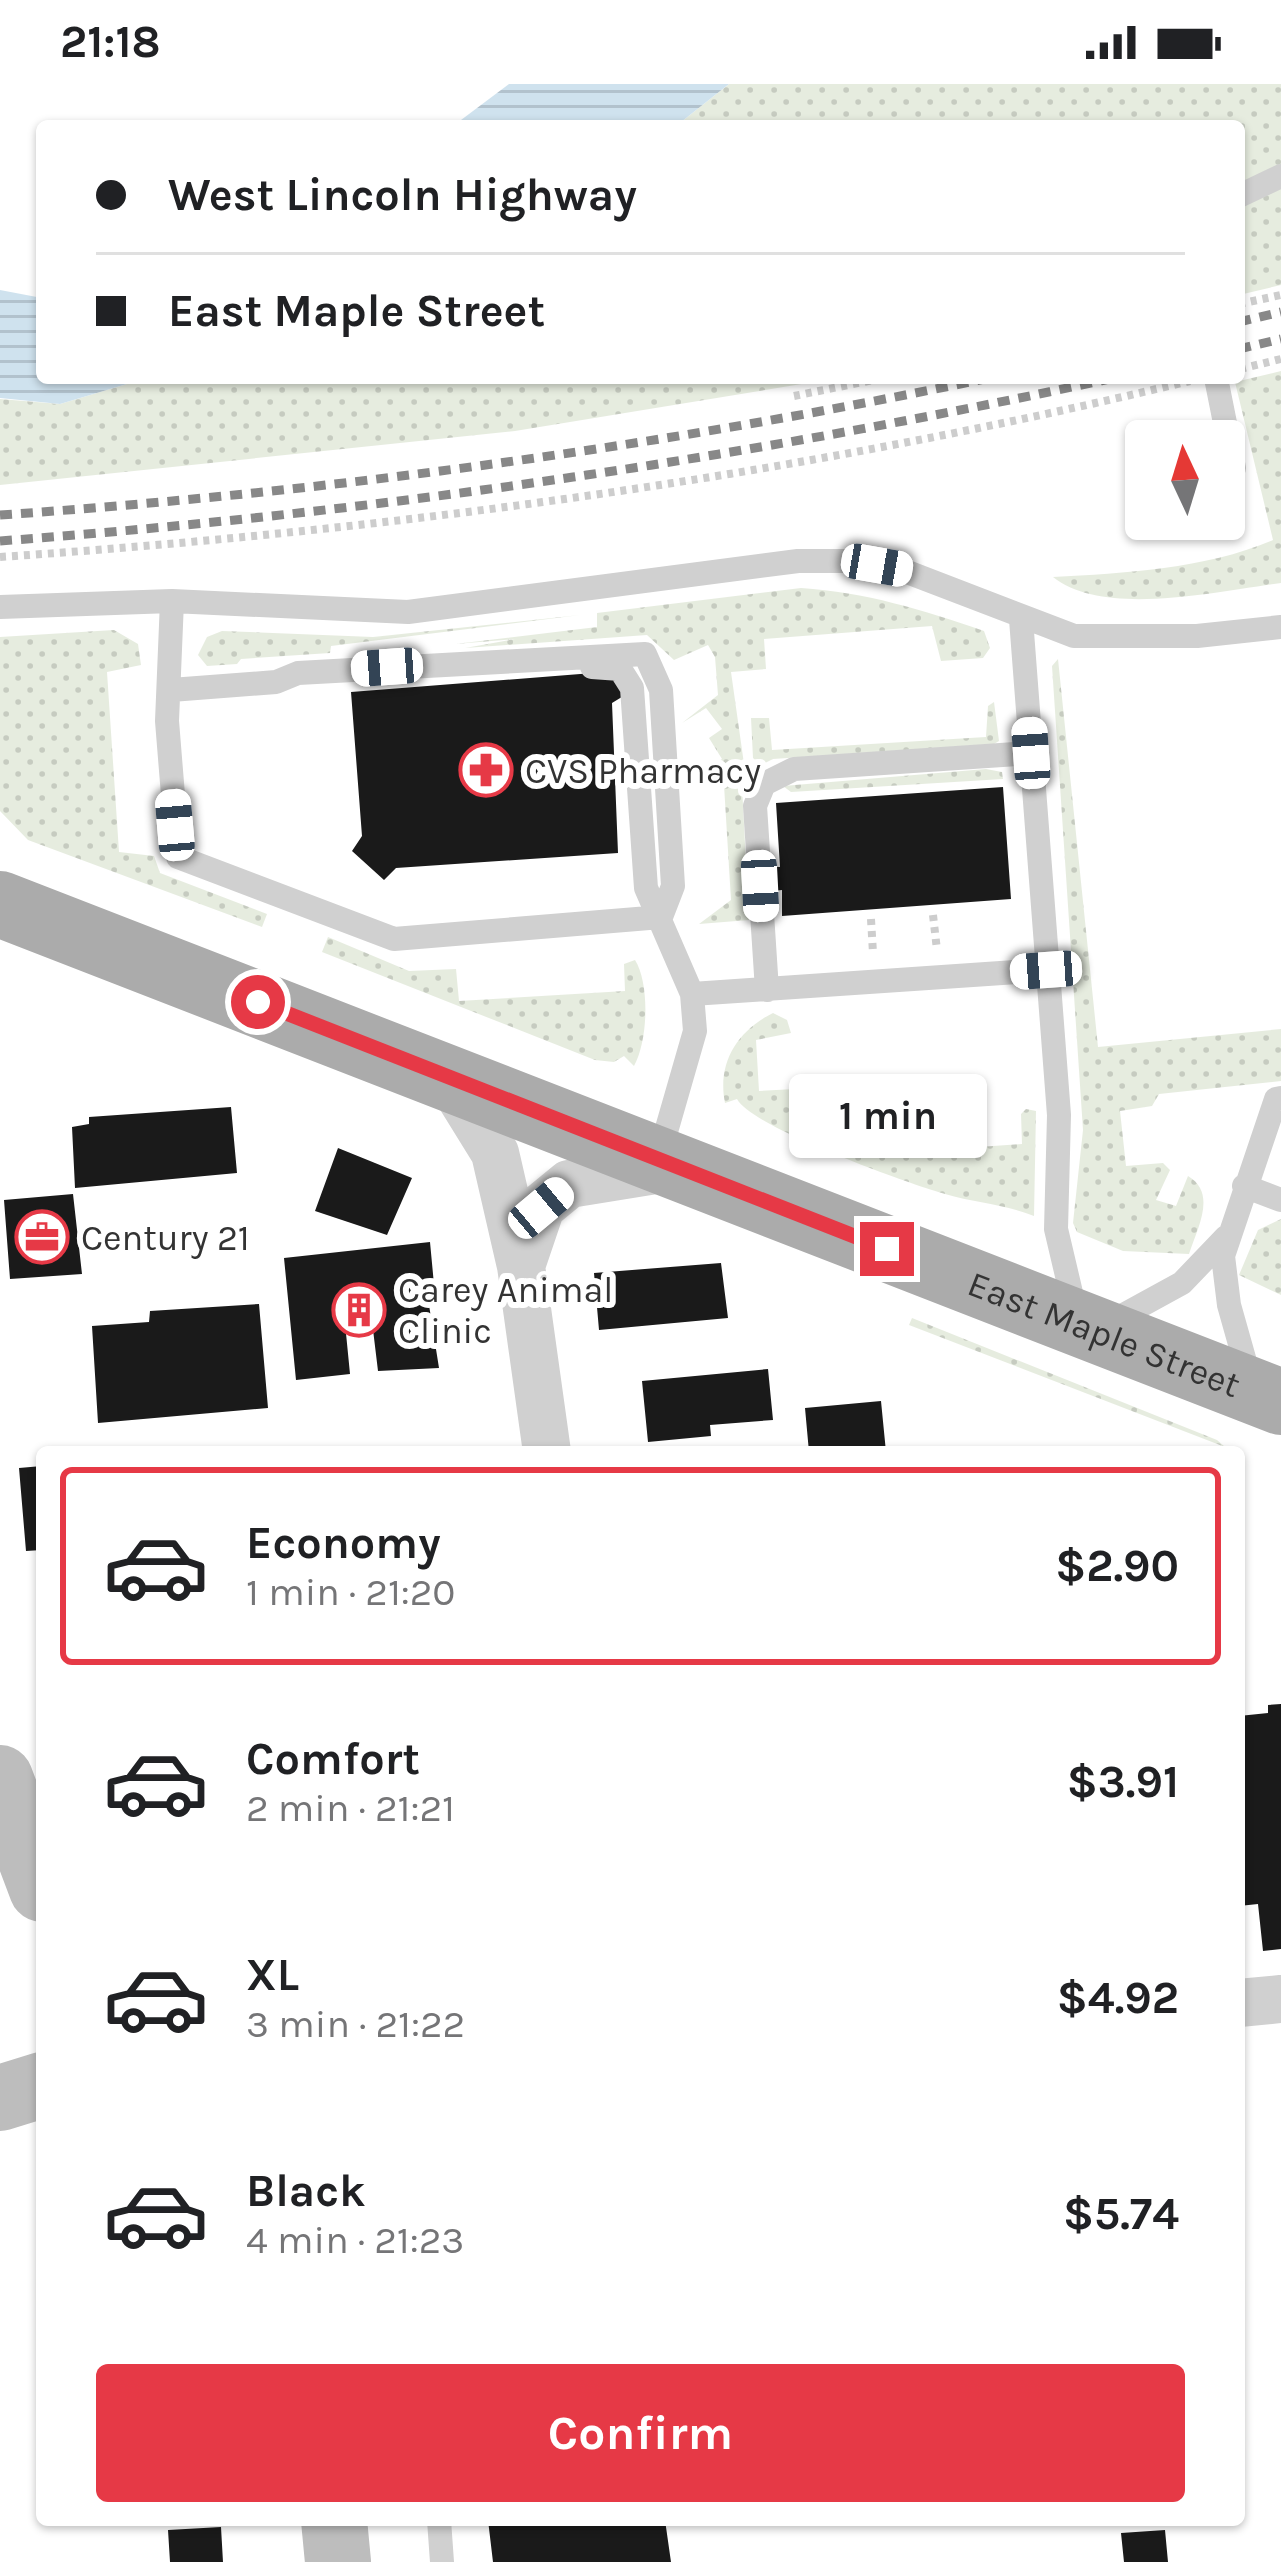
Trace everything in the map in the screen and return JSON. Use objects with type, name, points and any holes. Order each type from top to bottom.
[{"type":"main road","name":"East Maple Street","points":[[0,904],[1267,1397]]},
{"type":"main road","points":[[0,1778],[36,1872]]},
{"type":"main road","points":[[0,2098],[36,2087]]},
{"type":"main road","points":[[335,2526],[338,2562]]},
{"type":"street","points":[[448,1077],[495,1153],[521,1266],[546,1446]]},
{"type":"street","points":[[521,1266],[541,1208],[569,1184],[667,1163]]},
{"type":"street","points":[[1245,2002],[1281,1999]]},
{"type":"lane","points":[[1245,193],[1281,176]]},
{"type":"lane","points":[[1217,384],[1224,420]]},
{"type":"lane","points":[[0,607],[172,601],[408,612],[798,561],[852,561],[902,570],[1074,636],[1103,639],[1281,627]]},
{"type":"lane","points":[[172,601],[167,722],[178,857],[394,939],[661,917]]},
{"type":"lane","points":[[1021,619],[1056,1083],[1056,1229],[1087,1326],[1182,1283],[1226,1237]]},
{"type":"lane","points":[[171,690],[276,682],[298,673],[637,651],[653,662],[661,690],[674,886],[661,917],[672,956],[692,994],[695,1031],[667,1163]]},
{"type":"lane","points":[[766,990],[754,806],[764,784],[794,769],[1031,753]]},
{"type":"lane","points":[[692,994],[1046,970]]},
{"type":"lane","points":[[1267,1397],[1223,1276],[1226,1237],[1276,1099],[1281,1098]]},
{"type":"lane","points":[[1244,1186],[1281,1200]]},
{"type":"lane","points":[[440,2526],[442,2562]]},
{"type":"path","points":[[1245,303],[1281,295]]},
{"type":"path","points":[[1245,367],[1281,358]]},
{"type":"path","points":[[794,396],[853,384]]},
{"type":"path","points":[[0,557],[502,507],[852,451],[1173,384]]},
{"type":"path","points":[[933,915],[938,958]]},
{"type":"path","points":[[871,919],[874,961]]},
{"type":"shaded area","points":[[729,84],[1281,84],[1281,285],[1245,294],[1245,120],[684,120]]},
{"type":"shaded area","points":[[1281,371],[1281,583],[1131,599],[1075,589],[1053,577],[1192,563],[1273,540],[1235,384],[1245,384],[1245,380]]},
{"type":"shaded area","points":[[127,384],[801,384],[515,431],[0,485],[0,399],[60,404]]},
{"type":"shaded area","points":[[801,588],[871,598],[939,616],[984,631],[990,648],[983,658],[941,661],[932,626],[764,639],[766,669],[731,672],[744,764],[752,772],[742,786],[749,920],[699,924],[731,900],[724,785],[713,769],[691,784],[687,781],[722,759],[709,738],[722,729],[706,708],[682,723],[718,695],[715,657],[708,645],[674,660],[647,635],[465,648],[515,639],[455,644],[597,627],[597,613]]},
{"type":"shaded area","points":[[580,615],[331,646],[330,653],[241,659],[237,664],[207,666],[198,655],[207,637],[222,631],[373,637]]},
{"type":"shaded area","points":[[114,630],[138,644],[141,665],[107,672],[119,852],[154,856],[160,873],[267,914],[262,927],[28,840],[0,811],[0,637]]},
{"type":"shaded area","points":[[1058,659],[1098,1047],[1281,1029],[1281,1081],[1159,1094],[1152,1106],[1120,1111],[1126,1166],[1163,1163],[1170,1170],[1156,1200],[1176,1206],[1188,1176],[1202,1192],[1203,1211],[1189,1254],[1123,1251],[1077,1232],[1073,1223],[1083,1130],[1052,666]]},
{"type":"shaded area","points":[[994,702],[999,741],[994,744],[773,759],[761,765],[753,758],[751,718],[769,718],[772,750],[986,737],[988,706]]},
{"type":"shaded area","points":[[986,769],[1002,772],[1003,779],[791,792],[783,786]]},
{"type":"shaded area","points":[[328,937],[409,971],[456,969],[459,1001],[625,991],[624,964],[635,960],[645,997],[639,1055],[634,1066],[624,1056],[614,1062],[595,1060],[322,952]]},
{"type":"shaded area","points":[[773,1013],[787,1020],[791,1033],[756,1040],[759,1091],[795,1089],[818,1111],[843,1119],[901,1119],[907,1152],[1022,1144],[1021,1114],[1026,1109],[1036,1111],[1034,1216],[899,1179],[771,1125],[737,1099],[725,1103],[724,1075],[732,1050],[749,1029]]},
{"type":"shaded area","points":[[1281,1219],[1281,1295],[1239,1275],[1258,1230]]},
{"type":"shaded area","points":[[912,1318],[1224,1446],[1222,1446],[909,1325]]},
{"type":"water","points":[[509,84],[729,84],[684,120],[461,120]]},
{"type":"water","points":[[0,290],[36,297],[36,384],[127,384],[60,404],[0,398]]},
{"type":"building","name":"CVS Pharmacy","points":[[618,671],[630,692],[612,703],[618,853],[396,868],[384,880],[352,851],[362,836],[351,692]]},
{"type":"building","points":[[1003,787],[1011,899],[782,916],[782,890],[772,891],[770,867],[780,867],[776,803]]},
{"type":"building","points":[[231,1107],[237,1173],[75,1188],[72,1127],[89,1124],[89,1117]]},
{"type":"building","points":[[338,1148],[412,1178],[387,1235],[315,1211]]},
{"type":"building","name":"Century 21","points":[[73,1194],[82,1274],[10,1279],[4,1200]]},
{"type":"building","name":"Carey Animal Clinic","points":[[430,1242],[436,1306],[429,1305],[439,1368],[378,1371],[371,1313],[344,1313],[350,1374],[296,1380],[284,1258]]},
{"type":"building","points":[[721,1263],[728,1318],[599,1330],[594,1273]]},
{"type":"building","points":[[259,1304],[268,1408],[98,1423],[92,1326],[149,1322],[150,1311]]},
{"type":"building","points":[[768,1369],[773,1420],[710,1425],[711,1436],[648,1442],[642,1381]]},
{"type":"building","points":[[881,1401],[885,1446],[808,1446],[805,1408]]},
{"type":"building","points":[[36,1467],[36,1550],[26,1551],[19,1468]]},
{"type":"building","points":[[1281,1704],[1281,1949],[1263,1951],[1258,1904],[1245,1905],[1245,1715],[1268,1713],[1268,1705]]},
{"type":"building","points":[[489,2526],[666,2526],[671,2562],[493,2562]]},
{"type":"building","points":[[221,2527],[223,2562],[170,2562],[168,2530]]},
{"type":"building","points":[[1165,2530],[1168,2562],[1124,2562],[1121,2533]]},
{"type":"railway","points":[[1245,321],[1281,312]]},
{"type":"railway","points":[[1245,348],[1281,339]]},
{"type":"railway","points":[[0,515],[249,493],[497,463],[744,425],[958,384]]},
{"type":"railway","points":[[0,541],[281,515],[560,479],[838,433],[1085,384]]},
{"type":"place","name":"CVS Pharmacy","points":[[486,770]]},
{"type":"place","name":"Century 21","points":[[42,1237]]},
{"type":"place","name":"Carey Animal Clinic","points":[[359,1310]]},
{"type":"route","points":[[258,1002],[887,1249]]}]
